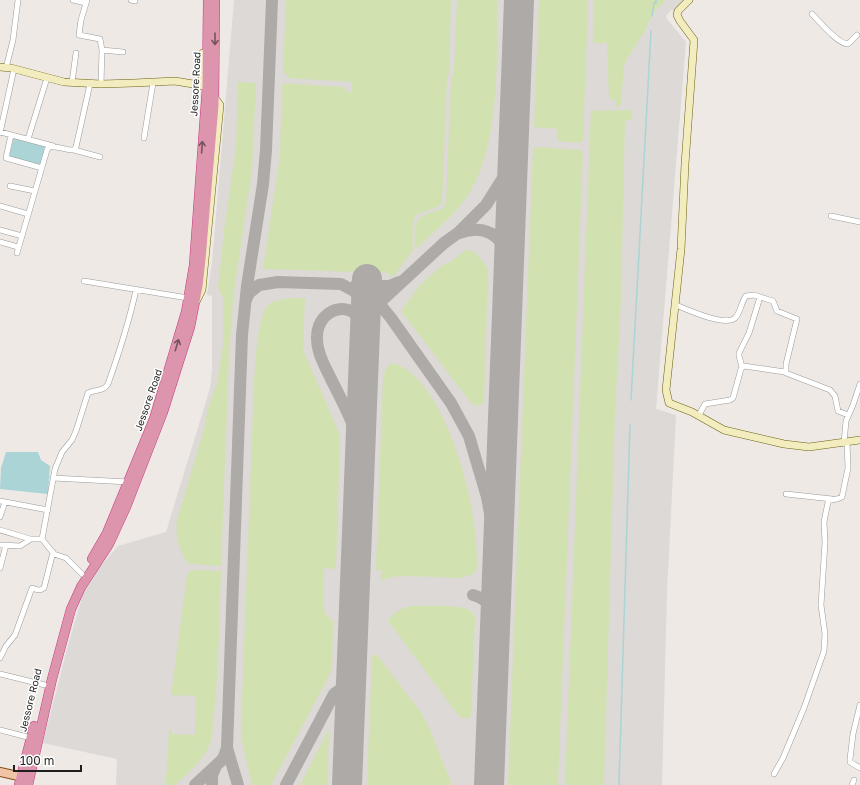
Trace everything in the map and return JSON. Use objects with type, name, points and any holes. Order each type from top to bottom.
[{"type":"highway","name":"Jessore Road","points":[[24,781],[31,738],[65,609],[82,574],[107,534],[129,482],[154,419],[191,301],[208,87],[208,0]]},
{"type":"highway","points":[[24,781],[71,610],[80,587],[109,544],[150,448],[164,412],[190,327],[191,301],[201,259],[214,98],[208,87],[215,0]]},
{"type":"main road","points":[[0,772],[24,781]]},
{"type":"street","points":[[18,0],[13,40],[7,68],[0,133],[100,157]]},
{"type":"street","points":[[73,0],[86,1],[79,35],[100,39],[102,50],[101,84]]},
{"type":"street","points":[[7,68],[47,78],[90,84],[175,81],[208,87],[204,0]]},
{"type":"street","points":[[689,0],[678,11],[677,15],[694,40],[685,164],[681,249],[666,390],[669,403],[699,416],[724,430],[784,444],[809,447],[860,440]]},
{"type":"street","points":[[812,14],[833,35],[846,44],[848,44],[857,35]]},
{"type":"street","points":[[102,50],[123,52]]},
{"type":"street","points":[[72,82],[76,53]]},
{"type":"street","points":[[28,139],[47,78]]},
{"type":"street","points":[[144,138],[153,82]]},
{"type":"street","points":[[74,150],[76,147],[90,84]]},
{"type":"street","points":[[11,135],[6,158],[42,168]]},
{"type":"street","points":[[16,254],[47,150],[49,147],[53,146]]},
{"type":"street","points":[[10,186],[35,191]]},
{"type":"street","points":[[0,206],[28,214]]},
{"type":"street","points":[[831,216],[860,222]]},
{"type":"street","points":[[0,230],[22,236]]},
{"type":"street","points":[[0,242],[18,247]]},
{"type":"street","points":[[84,281],[191,301]]},
{"type":"street","points":[[42,539],[53,478],[58,460],[76,431],[88,393],[105,389],[108,384],[127,328],[136,290]]},
{"type":"street","points":[[676,305],[708,317],[727,321],[736,316],[746,296],[754,295],[773,301],[777,311],[797,320],[785,372]]},
{"type":"street","points":[[699,416],[705,404],[730,400],[733,398],[742,367],[738,356],[749,333],[760,297]]},
{"type":"street","points":[[742,367],[747,366],[785,372],[787,375],[830,390],[835,396],[838,411],[848,415]]},
{"type":"street","points":[[786,494],[832,499],[842,497],[848,468],[844,427],[854,404],[860,384]]},
{"type":"street","points":[[53,478],[129,482]]},
{"type":"street","points":[[774,774],[783,758],[804,708],[824,651],[825,634],[821,605],[825,542],[824,522],[828,502],[832,499]]},
{"type":"street","points":[[0,516],[2,502],[48,510]]},
{"type":"street","points":[[0,530],[30,539],[42,539],[53,552],[70,561],[82,574]]},
{"type":"street","points":[[0,568],[3,545],[20,546],[30,539]]},
{"type":"street","points":[[0,658],[6,646],[15,635],[32,588],[42,590],[44,588],[53,552]]},
{"type":"street","points":[[0,674],[45,685]]},
{"type":"street","points":[[860,706],[853,734],[850,762],[860,768]]},
{"type":"street","points":[[0,730],[31,738]]},
{"type":"shaded area","points":[[234,0],[683,0],[674,11],[671,10],[666,16],[686,42],[656,409],[676,415],[667,592],[662,785],[116,785],[117,759],[43,743],[68,645],[83,594],[101,566],[118,546],[166,532],[210,388],[212,370],[212,296],[207,295],[212,263]]},
{"type":"green space","points":[[286,0],[451,0],[449,73],[447,79],[442,204],[418,214],[415,217],[413,222],[413,250],[395,275],[390,277],[389,273],[263,269],[280,156],[282,85],[284,83],[343,87],[348,92],[352,92],[352,82],[287,78],[287,74],[283,74]]},
{"type":"green space","points":[[457,0],[498,0],[496,79],[490,135],[484,161],[474,184],[461,205],[417,248],[415,247],[416,229],[419,219],[422,216],[444,208],[446,202],[451,80],[454,72]]},
{"type":"green space","points":[[539,0],[588,0],[583,140],[579,143],[557,141],[557,129],[534,127]]},
{"type":"green space","points":[[594,0],[666,0],[653,13],[644,32],[627,59],[624,66],[621,104],[616,108],[615,100],[609,99],[607,43],[593,43]]},
{"type":"green space","points":[[238,82],[256,83],[252,170],[234,291],[229,355],[221,566],[189,564],[178,543],[177,520],[205,426],[207,411],[217,383],[223,345],[223,298],[218,288],[224,231],[236,147]]},
{"type":"green space","points":[[591,108],[594,111],[632,110],[632,120],[625,120],[621,299],[615,412],[604,785],[565,785]]},
{"type":"green space","points":[[536,147],[580,150],[583,153],[558,785],[508,785],[533,150]]},
{"type":"green space","points":[[467,249],[476,253],[488,269],[484,402],[478,406],[471,403],[401,311],[419,286],[441,266],[452,261]]},
{"type":"green space","points":[[305,298],[303,350],[340,435],[336,569],[324,568],[324,609],[325,614],[333,621],[332,669],[271,785],[252,785],[242,741],[241,728],[254,384],[257,342],[261,319],[268,305],[280,300]]},
{"type":"green space","points":[[393,363],[409,372],[424,387],[437,406],[448,429],[457,453],[470,498],[477,549],[477,568],[473,574],[461,578],[407,576],[392,577],[381,581],[381,570],[376,570],[383,377],[387,366]]},
{"type":"green space","points":[[193,570],[221,571],[216,696],[211,741],[205,754],[188,773],[175,785],[166,785],[166,773],[168,771],[169,729],[172,729],[172,734],[195,735],[196,696],[171,695],[187,575]]},
{"type":"green space","points":[[411,606],[464,608],[472,612],[475,617],[471,715],[468,718],[462,718],[458,715],[388,621],[398,611]]},
{"type":"green space","points":[[377,655],[420,711],[428,725],[452,785],[367,785],[372,657]]},
{"type":"green space","points":[[328,731],[327,785],[300,785]]},
{"type":"water","points":[[14,137],[45,146],[40,166],[9,158]]},
{"type":"water","points":[[6,452],[38,452],[41,460],[50,466],[48,494],[0,489],[1,468]]},
{"type":"waterway","points":[[652,16],[654,3],[656,3],[656,0]]},
{"type":"waterway","points":[[631,400],[651,31]]},
{"type":"waterway","points":[[619,785],[630,424]]},
{"type":"taxiway","points":[[238,785],[227,748],[242,335],[247,286],[263,184],[266,150],[272,0]]},
{"type":"taxiway","points":[[365,336],[370,319],[378,304],[444,243],[458,233],[486,205],[508,168],[513,149]]},
{"type":"taxiway","points":[[459,233],[476,230],[491,233],[502,244],[509,260]]},
{"type":"taxiway","points":[[246,300],[249,293],[259,285],[278,282],[341,284],[354,291],[363,303],[365,326]]},
{"type":"taxiway","points":[[360,286],[389,286],[399,282]]},
{"type":"taxiway","points":[[356,285],[369,291],[391,318],[451,403],[469,436],[487,497],[493,530],[497,568]]},
{"type":"taxiway","points":[[360,465],[359,441],[350,417],[321,359],[317,336],[319,325],[324,317],[331,312],[340,309],[348,310],[356,314],[362,323],[365,335]]},
{"type":"taxiway","points":[[473,595],[482,599],[488,604],[493,610],[496,619]]},
{"type":"taxiway","points":[[286,785],[334,694],[338,691],[347,697],[350,714]]},
{"type":"taxiway","points":[[195,785],[223,759],[227,748]]},
{"type":"taxiway","points":[[212,785],[212,775],[216,766]]},
{"type":"runway","points":[[489,785],[519,0]]},
{"type":"runway","points":[[347,785],[367,279]]}]
